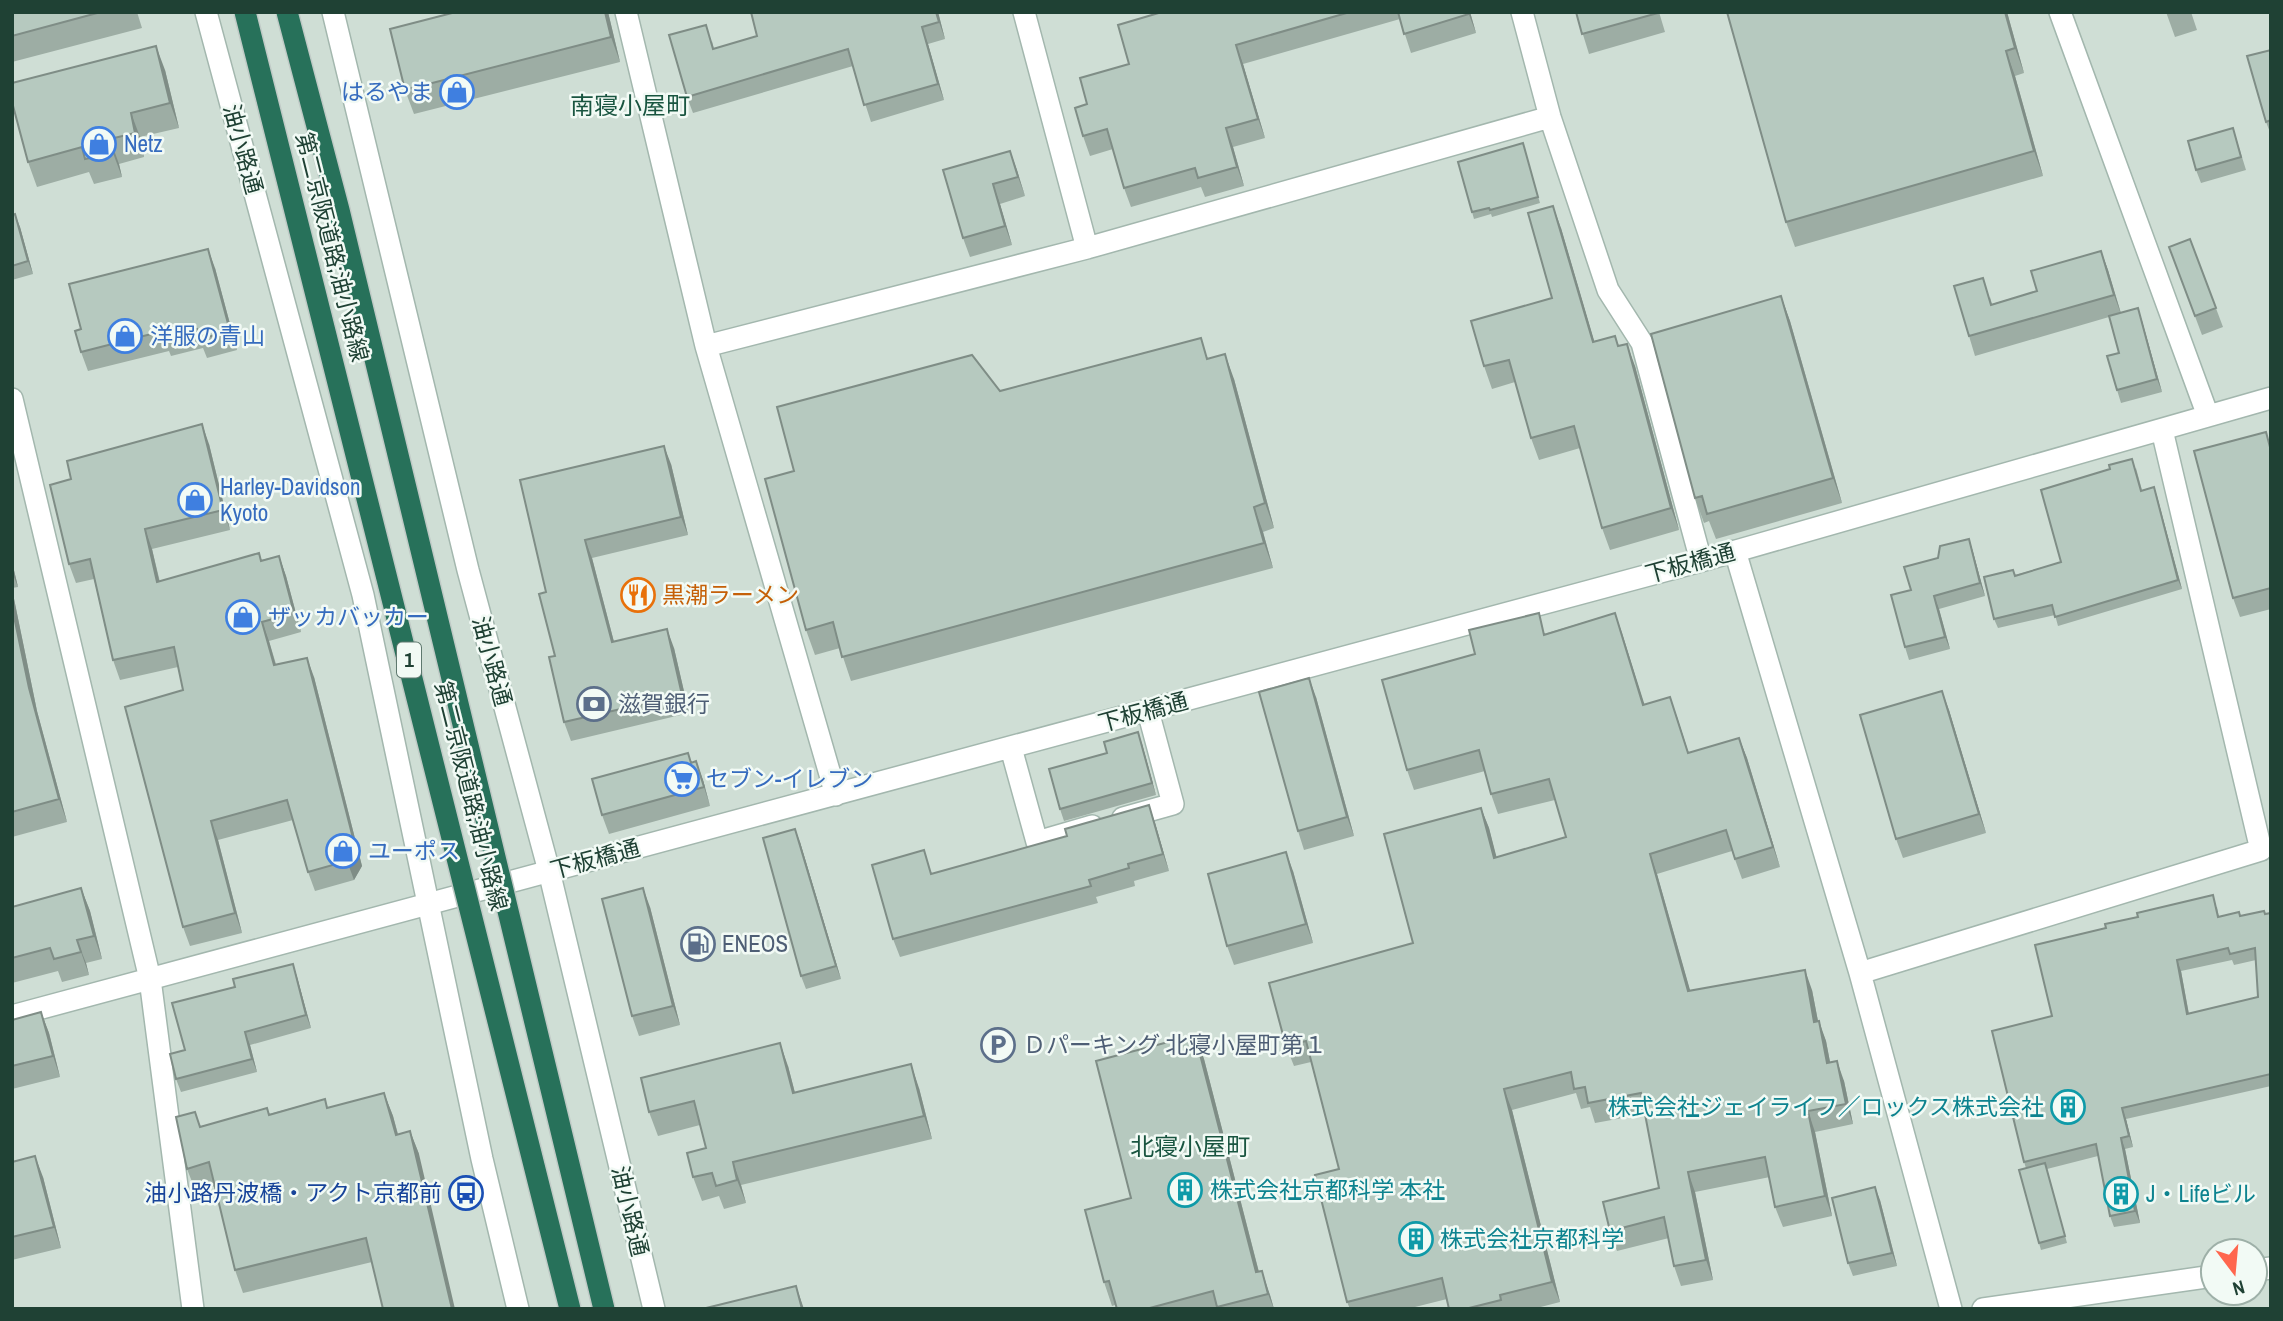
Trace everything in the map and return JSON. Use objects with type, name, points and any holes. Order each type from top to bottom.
[{"type":"highway","name":"第二京阪道路;油小路線","points":[[246,12],[570,1309]]},
{"type":"highway","name":"第二京阪道路;油小路線","points":[[287,12],[339,210],[604,1309]]},
{"type":"street","name":"油小路通","points":[[206,12],[363,595],[518,1309]]},
{"type":"street","name":"油小路通","points":[[333,12],[468,570],[549,871],[654,1309]]},
{"type":"street","points":[[626,12],[706,346],[836,795]]},
{"type":"street","points":[[1024,12],[1087,248]]},
{"type":"street","points":[[1522,12],[1550,117],[1608,290],[1642,344],[1701,561]]},
{"type":"street","points":[[2060,12],[2208,416]]},
{"type":"street","points":[[706,346],[1087,248],[1550,117]]},
{"type":"street","name":"下板橋通","points":[[12,1016],[1701,561],[2271,398]]},
{"type":"street","points":[[12,399],[150,979],[193,1309]]},
{"type":"street","points":[[1860,972],[2261,850],[2162,430]]},
{"type":"street","points":[[1734,551],[1860,972],[1951,1309]]},
{"type":"street","points":[[1011,748],[1037,842],[1173,804],[1147,711]]},
{"type":"street","points":[[1983,1309],[2199,1278]]},
{"type":"shaded area","points":[[12,12],[2271,12],[2271,1309],[12,1309]]},
{"type":"building","points":[[12,12],[101,12],[12,36]]},
{"type":"building","points":[[456,12],[605,12],[611,37],[405,90],[390,29]]},
{"type":"building","points":[[751,12],[936,12],[939,22],[922,27],[938,84],[864,105],[848,49],[687,97],[669,35],[706,25],[713,49],[757,36]]},
{"type":"building","points":[[1162,12],[1350,12],[1236,45],[1258,119],[1226,128],[1237,167],[1198,178],[1195,168],[1124,188],[1107,129],[1083,136],[1075,108],[1087,104],[1080,78],[1129,64],[1118,25]]},
{"type":"building","points":[[1398,12],[1468,12],[1469,14],[1404,34]]},
{"type":"building","points":[[1576,12],[1658,12],[1658,13],[1582,34]]},
{"type":"building","points":[[1727,12],[2005,12],[2015,48],[2006,51],[2034,151],[1786,222]]},
{"type":"building","points":[[156,46],[170,103],[131,113],[135,133],[110,139],[113,153],[85,159],[82,147],[28,162],[12,102],[12,83]]},
{"type":"building","points":[[2271,50],[2271,120],[2266,122],[2247,56]]},
{"type":"building","points":[[2233,128],[2241,157],[2196,170],[2188,141]]},
{"type":"building","points":[[1523,143],[1538,197],[1472,212],[1458,162]]},
{"type":"building","points":[[1010,151],[1018,177],[993,184],[1005,226],[963,238],[943,170]]},
{"type":"building","points":[[1553,206],[1593,342],[1615,336],[1618,346],[1627,344],[1671,508],[1602,528],[1574,426],[1531,438],[1509,360],[1484,366],[1471,321],[1552,298],[1528,213]]},
{"type":"building","points":[[15,214],[28,261],[12,266],[12,215]]},
{"type":"building","points":[[2190,239],[2216,308],[2195,316],[2169,247]]},
{"type":"building","points":[[208,249],[230,331],[200,339],[197,329],[164,337],[163,331],[81,352],[75,331],[81,329],[69,284]]},
{"type":"building","points":[[2101,251],[2114,295],[1969,336],[1954,286],[1983,278],[1991,305],[2037,291],[2031,271]]},
{"type":"building","points":[[1781,296],[1833,478],[1707,514],[1702,496],[1695,498],[1651,334]]},
{"type":"building","points":[[2138,308],[2157,379],[2117,390],[2107,356],[2119,353],[2109,316]]},
{"type":"building","points":[[1201,338],[1207,359],[1225,354],[1265,503],[1254,507],[1264,543],[842,657],[833,622],[806,630],[765,479],[794,471],[777,407],[972,355],[1000,391]]},
{"type":"building","points":[[202,424],[223,510],[145,529],[157,582],[259,553],[261,561],[279,556],[294,613],[262,622],[274,665],[307,658],[355,846],[347,861],[308,872],[287,800],[211,821],[235,913],[183,927],[125,707],[183,690],[174,647],[113,660],[90,559],[69,564],[50,485],[71,479],[67,461]]},
{"type":"building","points":[[2266,432],[2271,451],[2271,588],[2233,598],[2194,451]]},
{"type":"building","points":[[664,446],[681,517],[585,540],[612,642],[667,629],[682,695],[564,722],[549,657],[555,656],[539,594],[546,592],[520,480]]},
{"type":"building","points":[[2132,459],[2141,491],[2154,487],[2178,580],[2055,617],[2052,605],[1994,619],[1984,577],[2013,570],[2015,576],[2061,562],[2041,490],[2110,469],[2109,465]]},
{"type":"building","points":[[1969,539],[1980,583],[1934,596],[1945,637],[1905,647],[1891,595],[1911,590],[1904,567],[1938,558],[1940,546]]},
{"type":"building","points":[[12,607],[29,688],[59,799],[12,812]]},
{"type":"building","points":[[1539,613],[1544,635],[1615,613],[1643,705],[1670,697],[1688,753],[1739,738],[1773,847],[1735,859],[1726,830],[1650,854],[1688,991],[1805,970],[1814,1022],[1819,1021],[1827,1063],[1837,1061],[1846,1104],[1808,1111],[1825,1196],[1775,1207],[1765,1157],[1688,1172],[1706,1260],[1674,1266],[1664,1217],[1610,1231],[1603,1202],[1659,1188],[1641,1093],[1588,1103],[1585,1087],[1574,1089],[1571,1072],[1504,1089],[1552,1282],[1500,1295],[1501,1300],[1465,1309],[1449,1309],[1442,1278],[1347,1302],[1315,1175],[1339,1169],[1306,1041],[1286,1046],[1269,983],[1413,943],[1384,834],[1481,808],[1494,858],[1566,837],[1549,779],[1491,794],[1479,750],[1407,770],[1382,680],[1475,654],[1469,630]]},
{"type":"building","points":[[1309,678],[1347,817],[1298,831],[1259,692]]},
{"type":"building","points":[[1942,691],[1979,814],[1896,839],[1860,715]]},
{"type":"building","points":[[1138,732],[1152,783],[1060,809],[1049,769],[1107,753],[1104,742]]},
{"type":"building","points":[[688,753],[691,763],[696,761],[704,787],[602,815],[592,779]]},
{"type":"building","points":[[1149,805],[1163,854],[1128,864],[1129,868],[1089,880],[1091,886],[893,939],[872,865],[924,850],[931,874],[1067,836],[1065,829]]},
{"type":"building","points":[[795,829],[836,966],[801,976],[763,838]]},
{"type":"building","points":[[1286,852],[1306,924],[1227,946],[1208,874]]},
{"type":"building","points":[[81,888],[94,936],[77,940],[81,952],[54,959],[50,948],[12,958],[12,907]]},
{"type":"building","points":[[643,888],[673,1006],[632,1016],[602,899]]},
{"type":"building","points":[[2213,895],[2218,917],[2239,912],[2240,916],[2264,911],[2265,914],[2271,913],[2271,1074],[2122,1108],[2129,1136],[2121,1138],[2135,1211],[2110,1216],[2096,1144],[2024,1162],[1992,1031],[2052,1016],[2035,945],[2106,928],[2105,924],[2138,917],[2137,913]],"holes":[[[2228,948],[2230,954],[2255,948],[2258,997],[2187,1014],[2177,960]]]},
{"type":"building","points":[[293,964],[306,1015],[245,1032],[252,1059],[176,1079],[170,1054],[185,1050],[172,1003],[235,987],[233,979]]},
{"type":"building","points":[[41,1012],[53,1056],[12,1066],[12,1020]]},
{"type":"building","name":"株式会社京都科学 本社","points":[[1195,1035],[1256,1272],[1262,1271],[1268,1294],[1217,1307],[1213,1291],[1146,1309],[1117,1309],[1109,1281],[1104,1282],[1085,1210],[1131,1198],[1096,1061]]},
{"type":"building","points":[[780,1043],[793,1093],[911,1064],[924,1116],[733,1162],[737,1180],[716,1186],[712,1173],[693,1177],[687,1153],[706,1148],[694,1101],[649,1112],[641,1078]]},
{"type":"building","points":[[384,1093],[396,1135],[410,1131],[452,1309],[383,1309],[366,1238],[235,1270],[209,1162],[187,1169],[176,1117],[195,1112],[200,1127],[267,1108],[269,1115],[325,1099],[327,1108]]},
{"type":"building","points":[[35,1156],[54,1227],[12,1237],[12,1162]]},
{"type":"building","points":[[2045,1163],[2065,1236],[2039,1243],[2019,1170]]},
{"type":"building","points":[[1875,1187],[1892,1253],[1848,1263],[1832,1198]]},
{"type":"building","points":[[796,1286],[802,1309],[702,1309]]},
{"type":"place","name":"はるやま","points":[[457,92]]},
{"type":"place","name":"Netz","points":[[99,144]]},
{"type":"place","name":"洋服の青山","points":[[125,336]]},
{"type":"place","name":"Harley-Davidson Kyoto","points":[[195,500]]},
{"type":"place","name":"黒潮ラーメン","points":[[638,595]]},
{"type":"place","name":"ザッカバッカー","points":[[243,617]]},
{"type":"place","name":"滋賀銀行","points":[[594,704]]},
{"type":"place","name":"セブン-イレブン","points":[[682,779]]},
{"type":"place","name":"ユーポス","points":[[343,851]]},
{"type":"place","name":"ENEOS","points":[[698,944]]},
{"type":"place","name":"Ｄパーキング 北寝小屋町第１","points":[[998,1045]]},
{"type":"place","name":"株式会社ジェイライフ／ロックス株式会社","points":[[2068,1107]]},
{"type":"place","name":"株式会社京都科学 本社","points":[[1185,1190]]},
{"type":"place","name":"油小路丹波橋・アクト京都前","points":[[466,1193]]},
{"type":"place","name":"J・Lifeビル","points":[[2121,1194]]},
{"type":"place","name":"株式会社京都科学","points":[[1416,1239]]},
{"type":"district","name":"南寝小屋町","points":[[630,106]]},
{"type":"district","name":"北寝小屋町","points":[[1190,1147]]}]
